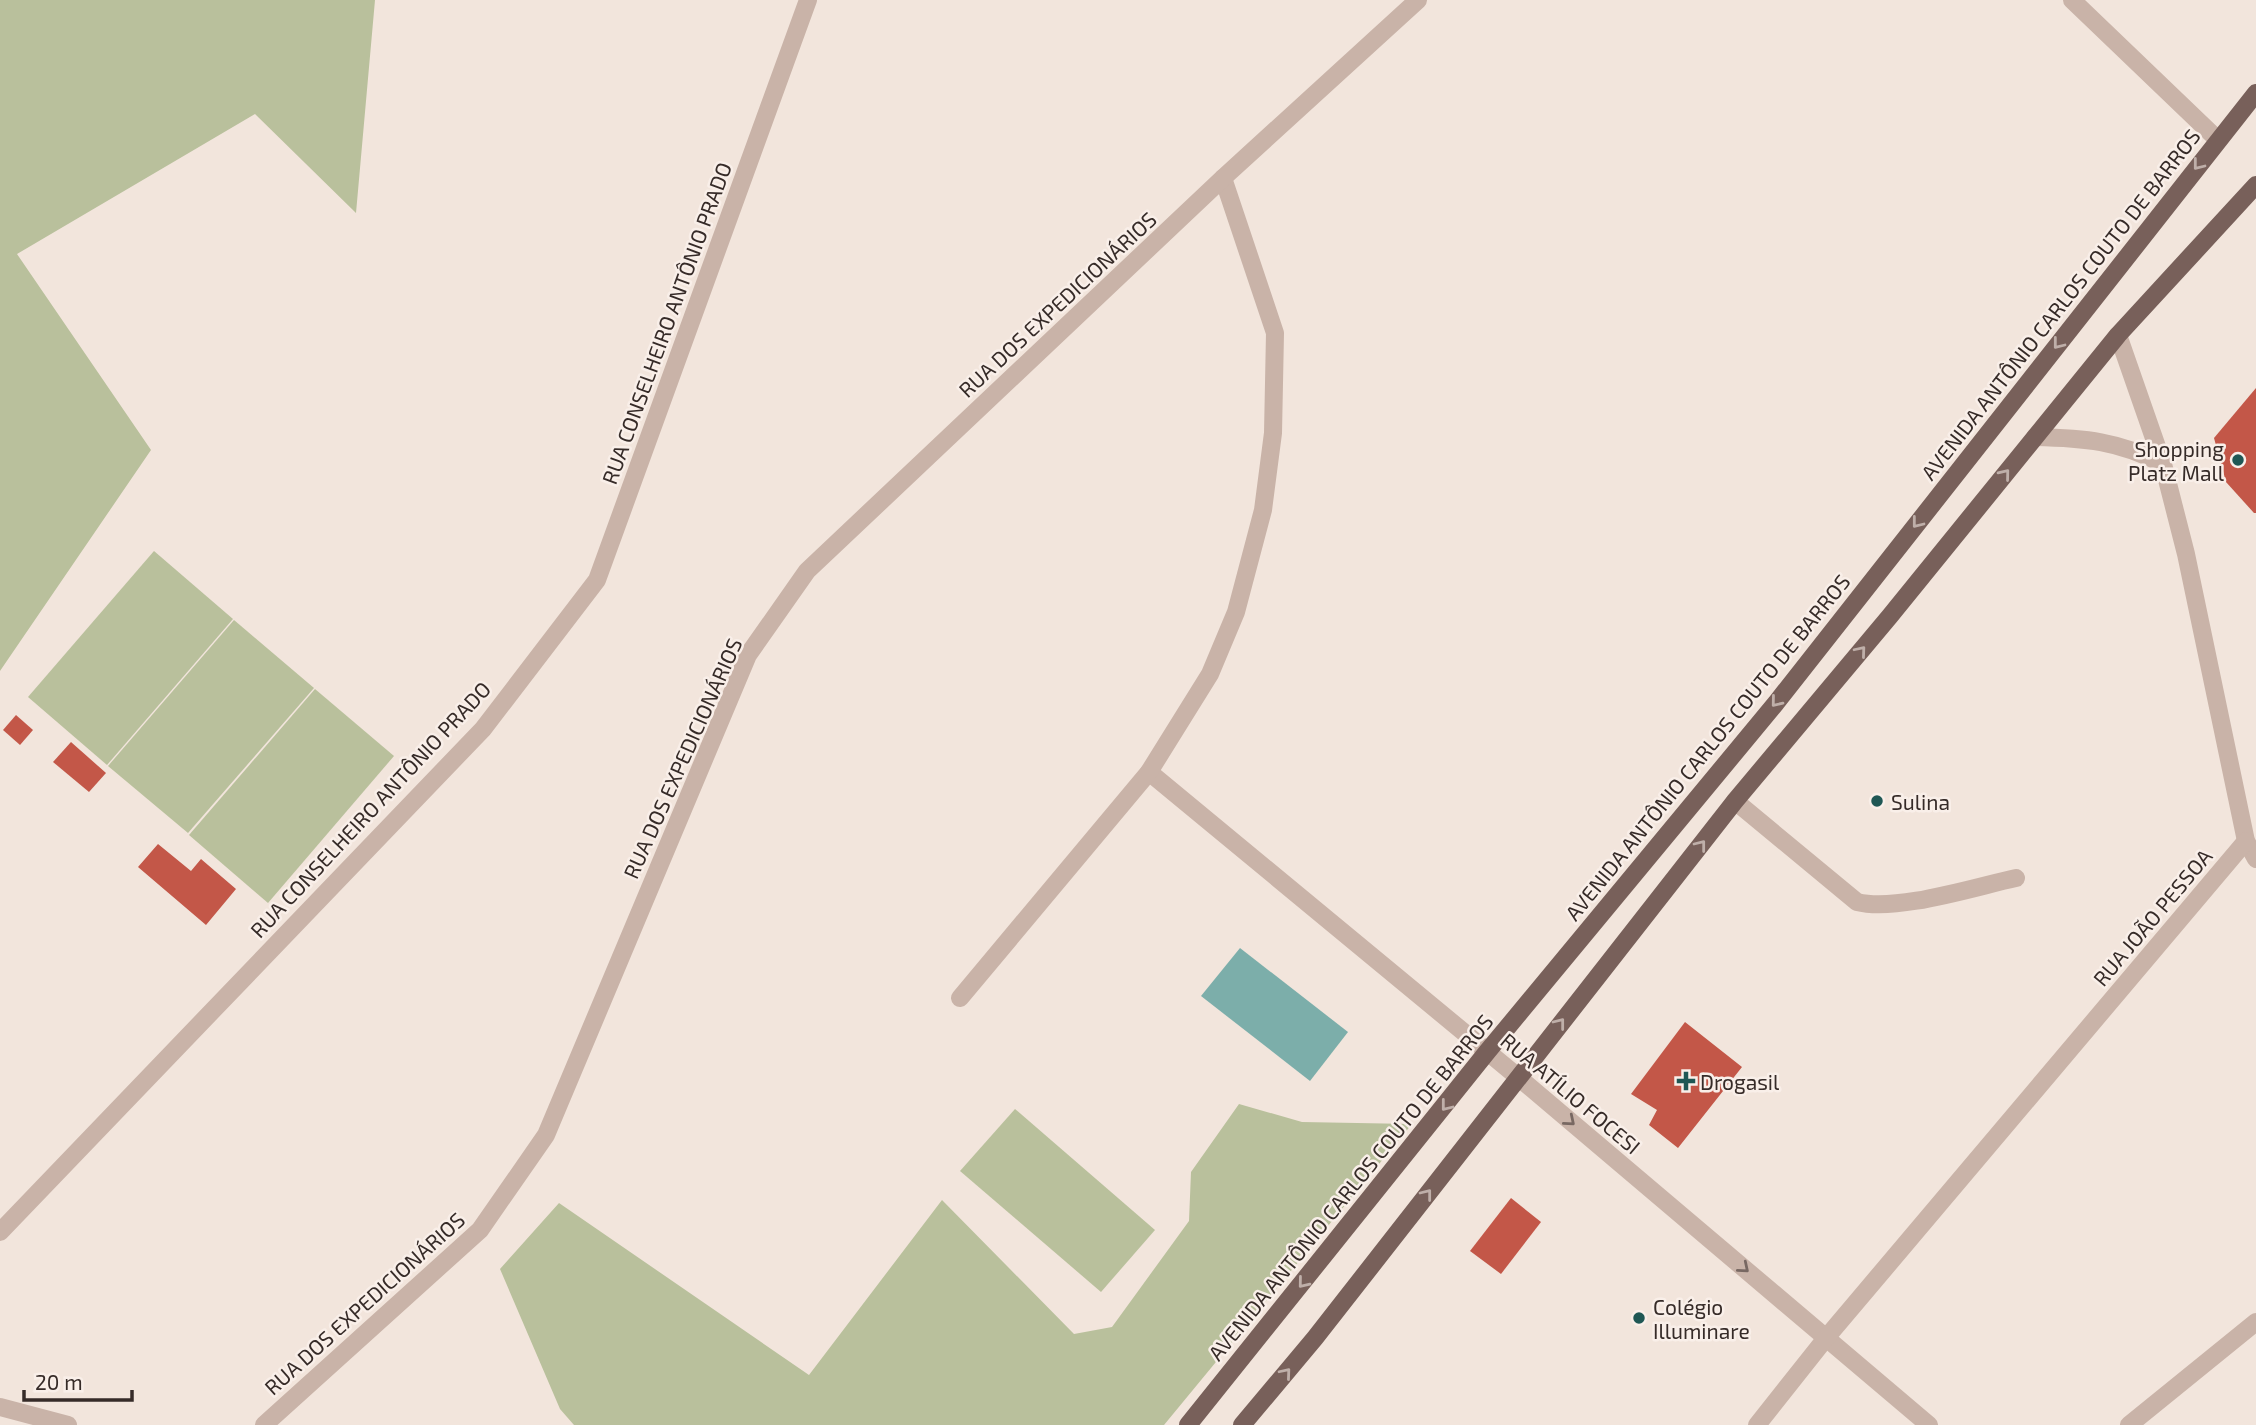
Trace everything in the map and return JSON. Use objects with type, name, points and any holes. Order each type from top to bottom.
[{"type":"main road","name":"AVENIDA ANTÔNIO CARLOS COUTO DE BARROS","points":[[1188,1425],[1487,1052],[1776,703],[2256,93]]},
{"type":"main road","points":[[1242,1425],[1315,1338],[1735,801],[1890,616],[2118,335],[2256,185]]},
{"type":"street","name":"RUA CONSELHEIRO ANTÔNIO PRADO","points":[[0,1232],[482,729],[597,580],[808,0]]},
{"type":"street","name":"RUA DOS EXPEDICIONÁRIOS","points":[[264,1425],[480,1230],[546,1135],[748,655],[807,571],[1223,178],[1418,0]]},
{"type":"street","points":[[2072,0],[2218,140]]},
{"type":"street","points":[[960,998],[1149,772],[1210,674],[1236,612],[1263,510],[1273,433],[1275,333],[1223,178]]},
{"type":"street","points":[[2118,335],[2163,464],[2186,554],[2246,841],[2256,859]]},
{"type":"street","points":[[2035,437],[2108,443],[2136,450],[2163,464]]},
{"type":"street","name":"RUA ATÍLIO FOCESI","points":[[1149,772],[1518,1077],[1929,1425]]},
{"type":"street","points":[[1735,801],[1857,902],[1872,906],[1903,903],[2016,878]]},
{"type":"street","name":"RUA JOÃO PESSOA","points":[[1757,1425],[1826,1338],[2246,841]]},
{"type":"street","points":[[2129,1425],[2256,1322]]},
{"type":"street","points":[[0,1407],[68,1425]]},
{"type":"green space","points":[[0,0],[375,0],[356,213],[255,114],[17,254],[151,450],[0,671]]},
{"type":"green space","points":[[154,551],[233,619],[107,765],[28,697]]},
{"type":"green space","points":[[234,620],[314,688],[188,833],[108,766]]},
{"type":"green space","points":[[315,689],[394,756],[268,903],[189,835]]},
{"type":"green space","points":[[1239,1104],[1302,1122],[1412,1124],[1164,1425],[574,1425],[560,1409],[500,1269],[559,1203],[809,1375],[942,1200],[1074,1334],[1112,1327],[1189,1221],[1191,1172]]},
{"type":"green space","points":[[1015,1109],[1155,1230],[1101,1292],[960,1171]]},
{"type":"water","points":[[1240,948],[1348,1032],[1310,1081],[1201,996]]},
{"type":"building","name":"Shopping Platz Mall","points":[[2256,388],[2254,513],[2226,482],[2214,438]]},
{"type":"building","points":[[16,715],[33,730],[20,745],[3,730]]},
{"type":"building","points":[[71,742],[106,773],[89,792],[53,762]]},
{"type":"building","points":[[158,844],[191,871],[201,859],[236,889],[206,925],[138,867]]},
{"type":"building","name":"Drogasil","points":[[1685,1022],[1742,1067],[1678,1148],[1649,1125],[1657,1110],[1631,1094]]},
{"type":"building","points":[[1511,1198],[1541,1222],[1501,1274],[1470,1251]]},
{"type":"place","name":"Shopping Platz Mall","points":[[2238,460]]},
{"type":"place","name":"Sulina","points":[[1877,801]]},
{"type":"place","name":"Drogasil","points":[[1686,1081]]},
{"type":"place","name":"Colégio Illuminare","points":[[1639,1318]]}]
